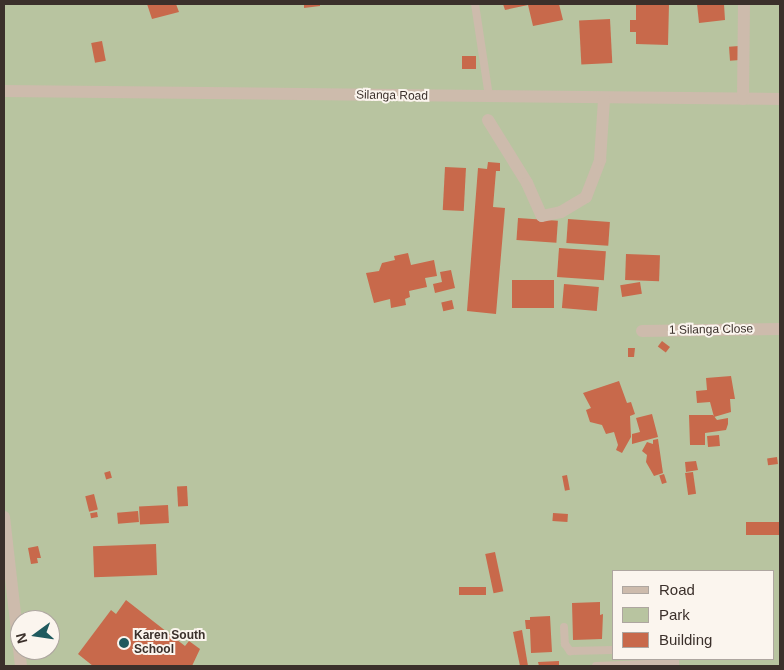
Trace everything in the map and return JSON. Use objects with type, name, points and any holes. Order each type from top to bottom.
[{"type":"street","points":[[743,99],[744,4]]},
{"type":"street","name":"Silanga Road","points":[[4,91],[604,99],[780,99]]},
{"type":"street","points":[[488,120],[527,183],[542,216],[568,209],[586,197],[600,160],[604,99]]},
{"type":"street","name":"1 Silanga Close","points":[[642,331],[780,328]]},
{"type":"street","points":[[4,517],[21,666]]},
{"type":"lane","points":[[475,4],[489,97]]},
{"type":"lane","points":[[564,627],[565,644],[570,651],[612,650]]},
{"type":"lane","points":[[596,666],[673,663]]},
{"type":"green space","points":[[4,4],[780,4],[780,666],[4,666]]},
{"type":"building","points":[[147,4],[176,4],[179,12],[152,19]]},
{"type":"building","points":[[304,4],[320,4],[320,6],[304,8]]},
{"type":"building","points":[[503,4],[559,4],[563,20],[533,26],[528,5],[505,10]]},
{"type":"building","points":[[636,4],[669,4],[668,45],[636,44],[636,32],[630,32],[630,20],[636,20]]},
{"type":"building","points":[[697,4],[724,4],[725,20],[699,23]]},
{"type":"building","points":[[610,19],[612,63],[581,65],[579,21]]},
{"type":"building","points":[[102,41],[106,61],[95,63],[91,43]]},
{"type":"building","points":[[739,46],[740,60],[730,61],[729,47]]},
{"type":"building","points":[[462,56],[476,56],[476,69],[462,69]]},
{"type":"building","points":[[488,162],[500,163],[500,171],[496,171],[493,207],[505,208],[496,314],[467,311],[478,168],[487,169]]},
{"type":"building","points":[[445,167],[466,168],[464,211],[443,210]]},
{"type":"building","points":[[518,218],[558,221],[556,243],[516,240]]},
{"type":"building","points":[[568,219],[610,222],[608,246],[566,243]]},
{"type":"building","points":[[559,248],[606,251],[604,280],[557,277]]},
{"type":"building","points":[[408,253],[411,265],[434,260],[437,276],[425,278],[427,287],[409,291],[410,297],[405,299],[406,305],[391,308],[390,299],[374,303],[366,273],[379,271],[382,263],[395,260],[394,256]]},
{"type":"building","points":[[626,254],[660,255],[659,281],[625,280]]},
{"type":"building","points":[[451,270],[455,288],[435,293],[433,284],[442,282],[440,272]]},
{"type":"building","points":[[512,280],[554,280],[554,308],[512,308]]},
{"type":"building","points":[[640,282],[642,294],[622,297],[620,285]]},
{"type":"building","points":[[564,284],[599,287],[597,311],[562,308]]},
{"type":"building","points":[[452,300],[454,309],[443,311],[441,302]]},
{"type":"building","points":[[662,341],[670,347],[666,353],[658,347]]},
{"type":"building","points":[[628,348],[635,348],[634,357],[628,357]]},
{"type":"building","points":[[731,376],[735,399],[730,399],[731,412],[714,417],[710,402],[697,403],[696,391],[707,390],[706,378]]},
{"type":"building","points":[[619,381],[627,403],[631,402],[635,414],[630,416],[631,437],[622,453],[616,450],[618,445],[614,432],[606,434],[602,425],[590,422],[586,410],[591,408],[583,393]]},
{"type":"building","points":[[652,414],[658,437],[632,444],[632,434],[640,432],[636,418]]},
{"type":"building","points":[[689,415],[713,415],[717,420],[728,418],[728,424],[726,430],[705,433],[705,445],[690,445]]},
{"type":"building","points":[[719,435],[720,446],[708,447],[707,436]]},
{"type":"building","points":[[658,439],[663,473],[654,476],[646,462],[647,455],[642,451],[647,442],[653,444],[653,440]]},
{"type":"building","points":[[777,457],[778,464],[768,465],[767,458]]},
{"type":"building","points":[[696,461],[698,470],[686,472],[685,462]]},
{"type":"building","points":[[110,471],[112,478],[106,479],[104,473]]},
{"type":"building","points":[[693,472],[696,494],[688,495],[685,473]]},
{"type":"building","points":[[664,474],[667,483],[662,484],[659,476]]},
{"type":"building","points":[[567,475],[570,490],[565,491],[562,476]]},
{"type":"building","points":[[187,486],[188,506],[178,506],[177,487]]},
{"type":"building","points":[[94,494],[98,510],[89,512],[85,496]]},
{"type":"building","points":[[168,505],[169,523],[140,524],[139,507]]},
{"type":"building","points":[[138,511],[139,522],[118,524],[117,513]]},
{"type":"building","points":[[97,512],[98,517],[91,518],[90,513]]},
{"type":"building","points":[[553,513],[568,514],[567,522],[552,521]]},
{"type":"building","points":[[746,522],[780,522],[780,535],[746,535]]},
{"type":"building","points":[[156,544],[157,575],[94,577],[93,546]]},
{"type":"building","points":[[38,546],[41,558],[37,558],[38,563],[31,564],[28,548]]},
{"type":"building","points":[[495,552],[503,591],[494,593],[485,554]]},
{"type":"building","points":[[459,587],[486,587],[486,595],[459,595]]},
{"type":"building","points":[[126,600],[185,646],[189,641],[200,649],[192,666],[93,666],[78,654],[111,610],[116,614]]},
{"type":"building","points":[[600,602],[600,615],[603,614],[602,639],[573,640],[572,603]]},
{"type":"building","points":[[550,616],[552,652],[531,653],[530,629],[526,629],[525,620],[530,620],[530,617]]},
{"type":"building","points":[[522,630],[528,666],[520,666],[513,632]]},
{"type":"building","points":[[559,661],[559,666],[539,666],[538,662]]},
{"type":"place","name":"Karen South School","points":[[124,643]]}]
